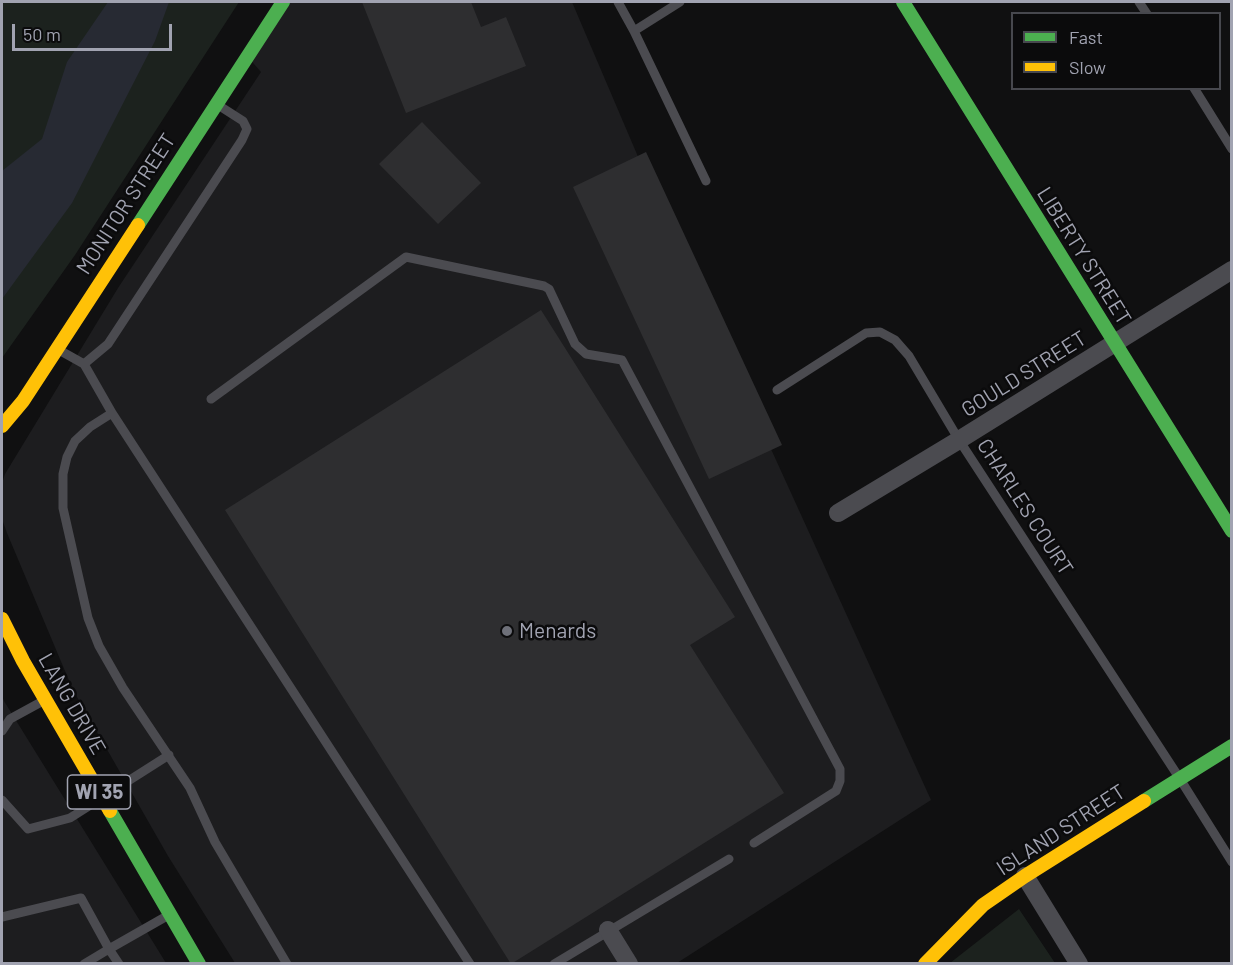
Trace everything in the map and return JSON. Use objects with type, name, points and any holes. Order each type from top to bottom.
[{"type":"street","name":"MONITOR STREET","points":[[2,426],[24,401],[283,2]]},
{"type":"street","name":"LIBERTY STREET","points":[[903,2],[1232,531]]},
{"type":"street","name":"GOULD STREET","points":[[838,513],[1232,270]]},
{"type":"street","name":"LANG DRIVE","points":[[2,619],[45,700],[199,963]]},
{"type":"street","name":"ISLAND STREET","points":[[925,963],[983,905],[1025,876],[1232,746]]},
{"type":"street","points":[[1025,876],[1079,963]]},
{"type":"street","points":[[608,930],[629,963]]},
{"type":"lane","points":[[618,2],[706,181]]},
{"type":"lane","points":[[634,31],[680,2]]},
{"type":"lane","points":[[1195,90],[1232,149]]},
{"type":"lane","points":[[84,364],[108,344],[242,140],[247,129],[243,121],[216,104]]},
{"type":"lane","points":[[211,399],[406,257],[544,286],[549,289],[574,344],[586,354],[622,360],[840,769],[840,781],[836,791],[754,843]]},
{"type":"lane","name":"CHARLES COURT","points":[[777,390],[866,333],[880,332],[895,340],[909,356],[959,440],[1180,778],[1232,862]]},
{"type":"lane","points":[[57,349],[84,364],[112,413],[470,963]]},
{"type":"lane","points":[[112,413],[75,441],[67,457],[63,474],[63,508],[88,618],[99,646],[123,688],[190,788],[215,842],[287,963]]},
{"type":"lane","points":[[2,731],[10,719],[45,700]]},
{"type":"lane","points":[[2,800],[28,829],[70,818],[169,755]]},
{"type":"lane","points":[[554,963],[729,859]]},
{"type":"lane","points":[[2,917],[81,898],[119,963]]},
{"type":"lane","points":[[84,963],[169,915]]},
{"type":"shaded area","points":[[2,2],[239,2],[75,255],[2,358]]},
{"type":"shaded area","points":[[108,2],[169,2],[155,41],[72,203],[2,299],[2,171],[42,139],[67,62]]},
{"type":"shaded area","points":[[283,2],[572,2],[642,166],[931,800],[677,963],[235,963],[168,856],[73,690],[7,533],[2,519],[2,483],[5,474],[118,288],[261,72],[247,56]]},
{"type":"shaded area","points":[[2,696],[4,701],[166,963],[2,963]]},
{"type":"shaded area","points":[[1019,909],[1055,963],[950,963]]},
{"type":"building","points":[[362,2],[471,2],[481,27],[506,17],[526,66],[406,113]]},
{"type":"building","points":[[422,122],[481,183],[438,224],[379,164]]},
{"type":"building","points":[[646,152],[782,445],[709,479],[573,187]]},
{"type":"building","name":"Menards","points":[[541,310],[735,617],[690,645],[784,793],[511,964],[225,510]]},
{"type":"traffic: fast","points":[[138,225],[283,2]]},
{"type":"traffic: fast","points":[[903,2],[1232,531]]},
{"type":"traffic: fast","points":[[1144,801],[1232,746]]},
{"type":"traffic: fast","points":[[110,811],[199,964]]},
{"type":"traffic: slow","points":[[2,426],[23,401],[138,225]]},
{"type":"traffic: slow","points":[[2,619],[23,661],[110,811]]},
{"type":"traffic: slow","points":[[925,964],[983,905],[1144,801]]},
{"type":"place","name":"Menards","points":[[507,631]]}]
